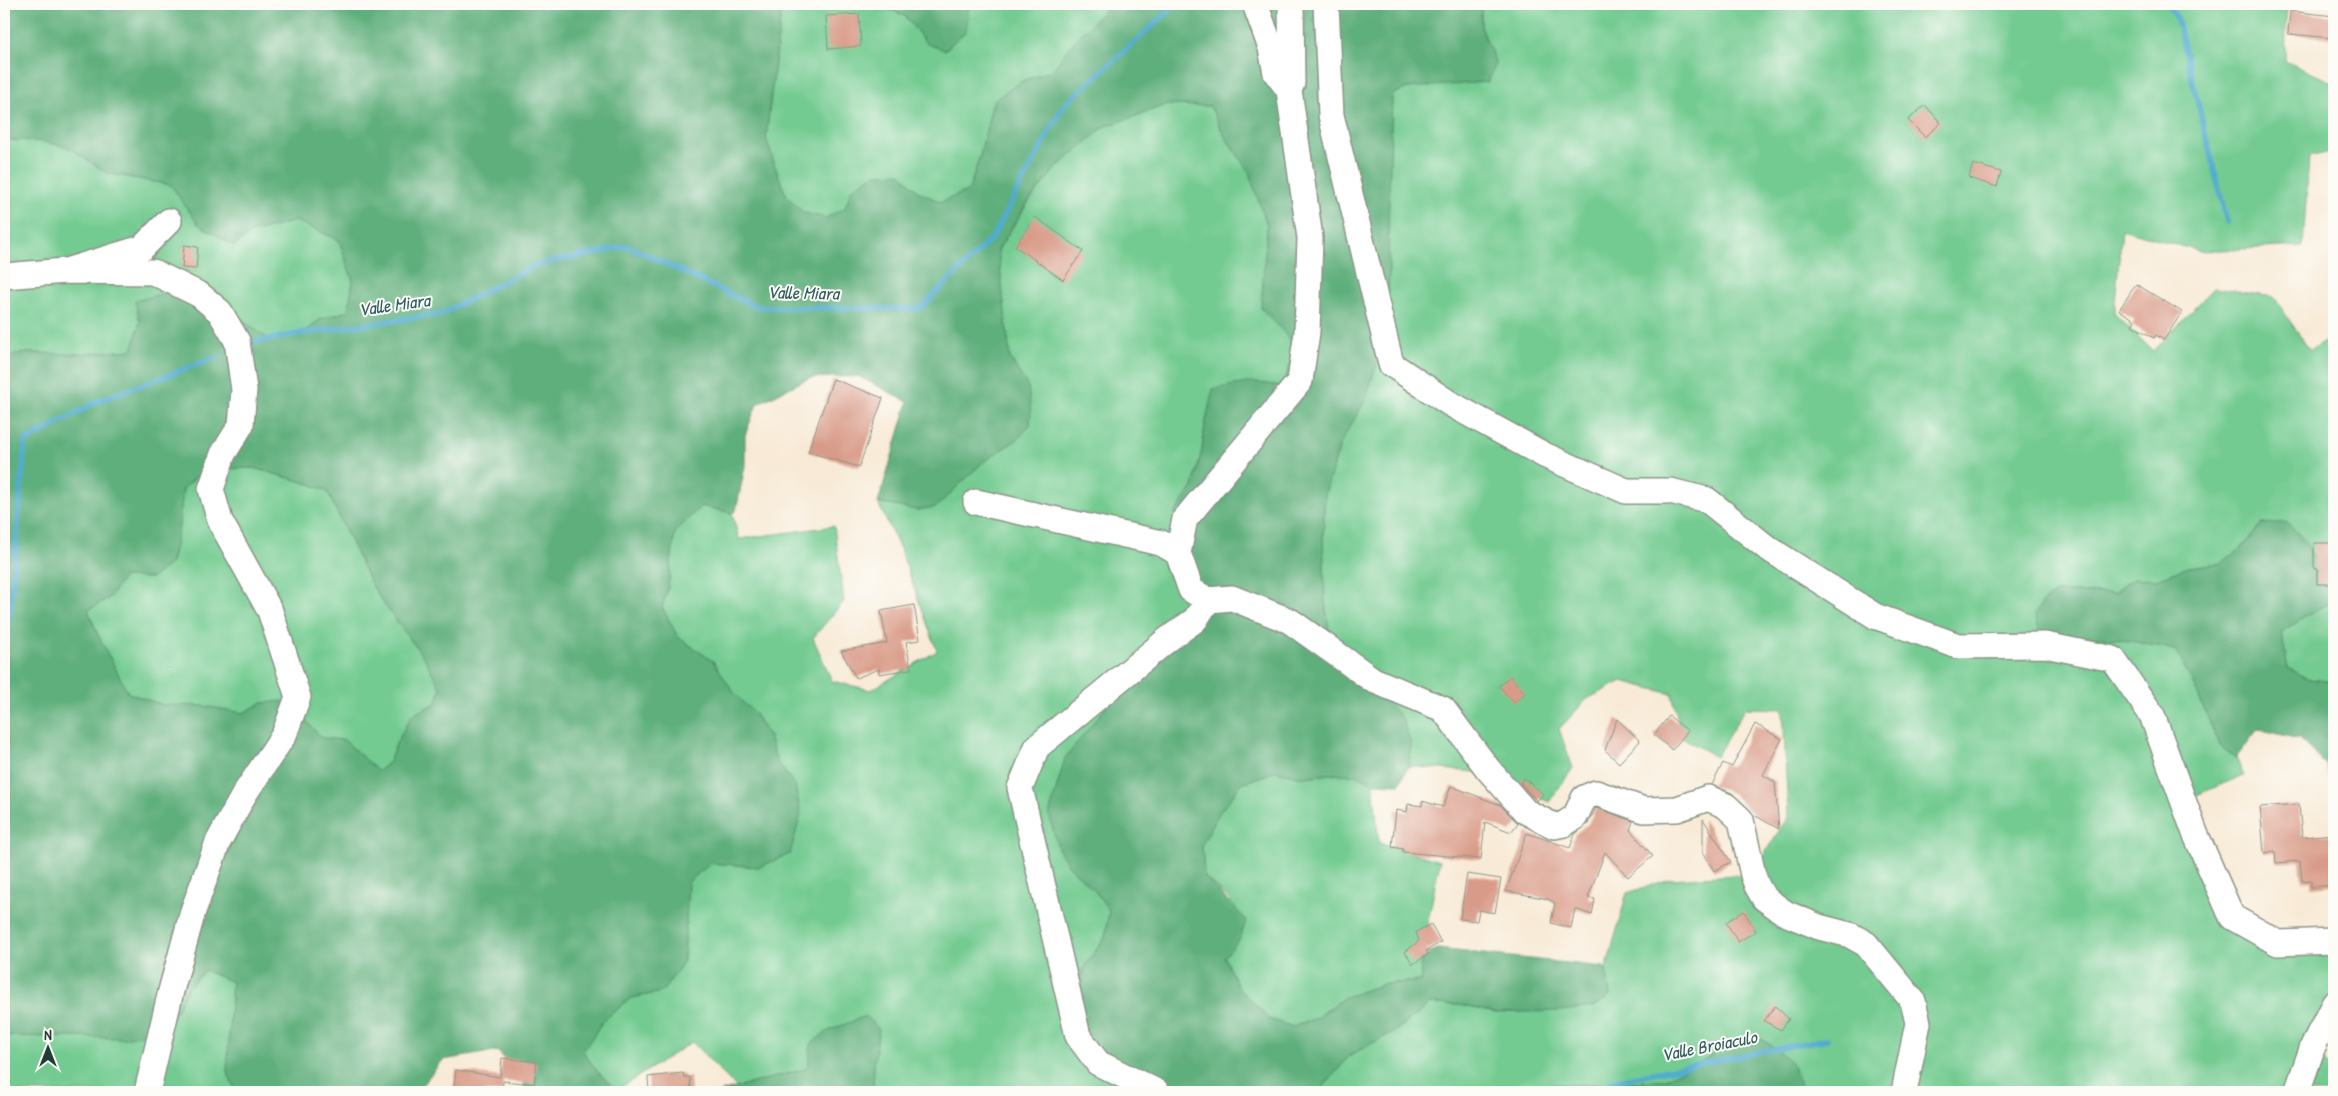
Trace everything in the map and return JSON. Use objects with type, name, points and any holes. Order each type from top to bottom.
[{"type":"street","points":[[1255,4],[1270,48],[1276,73],[1289,90],[1310,238],[1307,332],[1300,381],[1185,519],[1178,553],[1191,590],[1208,600],[1232,598],[1290,622],[1373,680],[1444,709],[1488,769],[1525,811],[1554,826],[1564,824],[1575,817],[1584,798],[1596,793],[1644,810],[1677,808],[1708,798],[1726,806],[1741,820],[1755,881],[1764,898],[1785,913],[1819,927],[1850,935],[1866,944],[1913,1001],[1918,1023],[1904,1092]]},
{"type":"street","points":[[1289,90],[1292,83],[1291,4]]},
{"type":"street","points":[[1326,4],[1331,115],[1391,364],[1449,403],[1544,455],[1626,491],[1670,491],[1707,500],[1766,547],[1875,616],[1958,646],[2046,645],[2113,659],[2152,715],[2195,833],[2232,917],[2278,943],[2334,941]]},
{"type":"street","points":[[66,271],[142,248],[169,221]]},
{"type":"street","points":[[4,276],[66,271],[153,272],[200,295],[220,312],[237,341],[244,390],[241,425],[223,454],[211,489],[220,521],[270,612],[298,696],[284,735],[245,793],[218,842],[193,911],[147,1092]]},
{"type":"street","points":[[976,502],[1161,542],[1178,553]]},
{"type":"street","points":[[1157,1092],[1098,1063],[1078,1036],[1020,788],[1037,747],[1167,640],[1195,620],[1208,600]]},
{"type":"street","points":[[2298,1092],[2313,1046],[2334,1004]]},
{"type":"green space","points":[[4,4],[618,4],[649,8],[651,4],[782,4],[766,137],[786,195],[804,213],[826,218],[845,208],[852,189],[874,174],[901,173],[917,191],[941,202],[969,190],[980,156],[993,101],[1022,81],[1053,70],[1069,47],[1110,4],[1481,4],[1481,27],[1496,64],[1488,82],[1407,88],[1392,95],[1388,231],[1389,275],[1386,333],[1366,399],[1341,442],[1325,493],[1323,534],[1325,602],[1331,644],[1402,718],[1411,744],[1409,766],[1399,784],[1373,783],[1359,775],[1332,774],[1303,777],[1276,771],[1242,783],[1219,813],[1202,844],[1204,876],[1246,920],[1240,939],[1224,957],[1238,987],[1269,1019],[1293,1027],[1316,1018],[1345,997],[1384,984],[1421,981],[1421,956],[1438,949],[1604,967],[1606,969],[1610,996],[1594,1007],[1560,1011],[1495,1013],[1460,1005],[1430,1004],[1397,1030],[1350,1055],[1319,1092],[1184,1092],[1146,1082],[1093,1072],[1067,1003],[1083,969],[1105,937],[1109,910],[1095,891],[1068,865],[1058,848],[1049,815],[1065,758],[1106,707],[1131,682],[1186,618],[1186,572],[1175,513],[1193,487],[1213,389],[1252,382],[1282,386],[1288,371],[1292,351],[1286,336],[1261,308],[1267,225],[1249,172],[1224,135],[1210,106],[1166,105],[1104,127],[1057,167],[1027,203],[998,250],[1010,358],[1028,387],[1031,412],[1030,425],[1018,439],[983,462],[936,507],[917,510],[878,503],[908,402],[858,376],[809,378],[757,404],[745,435],[745,466],[736,511],[732,513],[701,506],[675,532],[668,587],[662,607],[678,637],[714,662],[734,693],[755,714],[769,737],[777,762],[795,785],[801,814],[790,854],[759,867],[711,863],[688,882],[684,961],[662,992],[631,998],[603,1021],[583,1051],[596,1070],[617,1092],[525,1092],[523,1078],[497,1051],[443,1060],[416,1092],[236,1092],[227,1071],[232,982],[205,970],[187,989],[173,1017],[148,1033],[125,1038],[4,1036],[4,355],[31,353],[76,354],[132,350],[140,322],[135,301],[168,292],[214,299],[270,340],[298,336],[321,319],[348,311],[353,281],[339,240],[296,221],[253,232],[234,246],[198,224],[171,185],[107,173],[68,147],[41,141],[4,140]],"holes":[[[254,468],[310,484],[327,491],[369,580],[384,604],[425,659],[441,689],[436,703],[412,715],[397,742],[389,762],[378,771],[344,740],[322,738],[296,710],[282,701],[262,703],[243,713],[204,706],[163,705],[128,693],[98,635],[88,610],[109,598],[124,577],[152,578],[171,563],[179,526],[183,488],[206,469]]]},
{"type":"green space","points":[[782,4],[877,4],[905,16],[927,44],[966,31],[969,4],[1110,4],[1070,47],[1053,71],[1022,81],[993,101],[980,156],[969,190],[941,203],[917,191],[901,173],[852,189],[845,208],[826,218],[804,213],[786,195],[766,137]]},
{"type":"green space","points":[[877,4],[969,4],[966,31],[945,50],[927,44],[905,16]]},
{"type":"green space","points":[[1481,4],[2287,4],[2285,61],[2334,83],[2334,151],[2309,157],[2303,246],[2199,251],[2122,229],[2114,313],[2153,351],[2214,288],[2274,297],[2310,351],[2334,336],[2334,596],[2305,541],[2287,523],[2261,524],[2242,548],[2221,563],[2188,567],[2157,579],[2133,578],[2114,593],[2055,593],[2040,634],[2108,638],[2175,650],[2193,683],[2220,746],[2236,758],[2244,775],[2180,802],[2223,917],[2334,947],[2334,1003],[2309,1032],[2334,1076],[2334,1092],[1801,1092],[1800,1080],[1732,1041],[1706,1059],[1665,1079],[1610,1084],[1546,1085],[1512,1092],[1319,1092],[1350,1055],[1397,1030],[1430,1004],[1460,1005],[1495,1013],[1526,1011],[1610,996],[1606,969],[1627,893],[1670,879],[1751,874],[1788,817],[1783,709],[1745,708],[1716,757],[1682,737],[1672,694],[1622,681],[1587,699],[1559,729],[1573,768],[1549,802],[1485,773],[1409,766],[1411,744],[1331,644],[1325,602],[1323,534],[1325,493],[1341,442],[1366,399],[1389,275],[1388,231],[1392,94],[1407,88],[1434,85],[1496,64],[1481,27]]},
{"type":"green space","points":[[1166,105],[1210,106],[1224,135],[1249,172],[1267,225],[1264,279],[1290,338],[1292,361],[1282,386],[1213,389],[1193,487],[1175,513],[1186,572],[1186,618],[1065,758],[1068,865],[1095,891],[1109,910],[1105,937],[1083,969],[1146,1082],[1184,1092],[873,1092],[874,1064],[809,1068],[738,1089],[692,1042],[617,1090],[596,1070],[583,1051],[603,1021],[631,998],[662,992],[684,961],[688,882],[711,863],[759,867],[795,785],[777,762],[769,737],[755,714],[734,693],[714,662],[678,637],[662,607],[668,587],[675,532],[701,506],[732,513],[739,539],[834,526],[844,601],[813,638],[832,681],[871,690],[937,651],[900,549],[878,503],[917,510],[936,507],[983,462],[1018,439],[1028,387],[1010,358],[998,250],[1028,203],[1057,167],[1104,127]]},
{"type":"green space","points":[[4,140],[41,141],[68,147],[107,173],[171,185],[198,224],[253,232],[296,221],[339,240],[353,281],[348,311],[321,319],[298,336],[270,340],[249,325],[136,301],[140,322],[133,350],[76,354],[31,353],[4,355]]},
{"type":"green space","points":[[254,468],[310,484],[327,491],[369,580],[384,604],[425,659],[441,689],[436,703],[412,715],[397,742],[389,762],[378,772],[344,740],[322,738],[311,727],[262,703],[243,713],[204,706],[163,705],[128,693],[98,635],[88,610],[109,598],[124,577],[152,578],[171,563],[179,526],[183,489],[206,469]]},
{"type":"green space","points":[[2287,522],[2305,541],[2334,596],[2334,599],[2281,632],[2288,668],[2309,679],[2334,682],[2334,788],[2326,765],[2299,739],[2258,729],[2236,758],[2220,746],[2193,683],[2175,650],[2108,638],[2040,634],[2035,614],[2042,603],[2055,593],[2114,593],[2133,578],[2157,579],[2188,567],[2221,563],[2242,548],[2262,524]]},
{"type":"green space","points":[[2334,599],[2334,682],[2309,679],[2288,668],[2281,632]]},
{"type":"green space","points":[[1276,771],[1303,777],[1332,774],[1359,775],[1373,783],[1379,843],[1440,861],[1421,956],[1421,981],[1384,984],[1345,997],[1316,1018],[1293,1027],[1269,1019],[1238,987],[1224,957],[1240,939],[1229,899],[1204,876],[1202,844],[1219,813],[1242,783]]},
{"type":"green space","points":[[205,970],[232,982],[227,1071],[236,1092],[4,1092],[4,1036],[125,1038],[148,1033],[173,1017],[187,989]]},
{"type":"green space","points":[[865,1016],[879,1029],[874,1064],[873,1092],[720,1092],[808,1068],[811,1044],[828,1031]]},
{"type":"green space","points":[[1761,1039],[1789,1060],[1797,1074],[1801,1092],[1512,1092],[1546,1085],[1610,1084],[1665,1079],[1706,1059],[1732,1041]]},
{"type":"building","points":[[2290,11],[2334,16],[2333,38],[2288,34]]},
{"type":"building","points":[[859,14],[861,46],[828,49],[826,16]]},
{"type":"building","points":[[1925,105],[1941,123],[1925,137],[1908,120]]},
{"type":"building","points":[[1973,164],[2001,172],[1997,187],[1969,178]]},
{"type":"building","points":[[1035,217],[1083,251],[1063,280],[1015,246]]},
{"type":"building","points":[[184,245],[198,247],[196,269],[182,268]]},
{"type":"building","points":[[2136,284],[2182,312],[2164,340],[2156,335],[2154,338],[2132,325],[2135,320],[2119,310]]},
{"type":"building","points":[[833,379],[883,398],[859,467],[808,452]]},
{"type":"building","points":[[2314,543],[2334,543],[2334,584],[2317,584],[2317,569],[2314,569]]},
{"type":"building","points":[[914,605],[920,640],[906,642],[911,669],[879,674],[879,669],[856,678],[841,651],[887,643],[881,611]]},
{"type":"building","points":[[1510,676],[1525,693],[1514,703],[1499,686]]},
{"type":"building","points":[[1669,716],[1688,731],[1672,750],[1654,735]]},
{"type":"building","points":[[1617,719],[1640,741],[1619,763],[1605,750]]},
{"type":"building","points":[[1755,724],[1782,739],[1763,775],[1775,782],[1779,829],[1754,815],[1732,793],[1712,785],[1723,763],[1732,767]]},
{"type":"building","points":[[1524,778],[1543,794],[1537,801],[1520,783]]},
{"type":"building","points":[[1451,786],[1500,805],[1518,823],[1511,832],[1485,822],[1481,859],[1403,852],[1403,849],[1392,847],[1396,810],[1407,812],[1408,804],[1422,806],[1422,801],[1443,807]]},
{"type":"building","points":[[2299,804],[2302,837],[2334,834],[2334,885],[2311,887],[2311,880],[2302,881],[2300,861],[2276,863],[2275,852],[2264,853],[2260,807]]},
{"type":"building","points":[[1596,808],[1633,821],[1630,830],[1653,856],[1628,877],[1605,852],[1588,898],[1595,899],[1592,915],[1575,909],[1571,928],[1551,923],[1555,903],[1548,899],[1506,891],[1527,833],[1570,848],[1575,834],[1588,824]]},
{"type":"building","points":[[1703,819],[1731,862],[1714,871],[1703,852]]},
{"type":"building","points":[[1467,874],[1501,879],[1495,913],[1479,910],[1477,921],[1460,919]]},
{"type":"building","points":[[1744,911],[1756,931],[1738,942],[1726,922]]},
{"type":"building","points":[[1431,924],[1441,942],[1426,951],[1429,954],[1413,964],[1405,952],[1419,941],[1416,932]]},
{"type":"building","points":[[1775,1006],[1789,1019],[1781,1030],[1764,1021]]},
{"type":"building","points":[[502,1058],[537,1062],[534,1084],[503,1081],[502,1092],[453,1092],[456,1070],[500,1077]]},
{"type":"building","points":[[683,1073],[684,1077],[690,1077],[691,1092],[649,1092],[648,1077]]},
{"type":"waterway","name":"Valle Miara","points":[[252,343],[297,334],[441,314],[536,265],[628,246],[757,307],[920,309],[992,238],[1064,105],[1177,4]]},
{"type":"waterway","points":[[2167,4],[2177,18],[2227,222]]},
{"type":"waterway","name":"Valle Miara","points":[[4,623],[10,615],[25,442],[98,401],[218,357]]},
{"type":"waterway","name":"Valle Broiaculo","points":[[1603,1092],[1612,1081],[1827,1039]]}]
